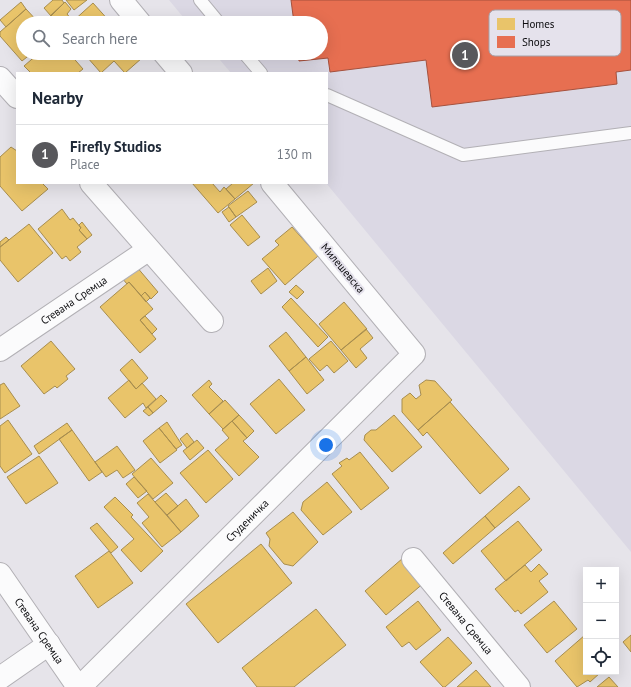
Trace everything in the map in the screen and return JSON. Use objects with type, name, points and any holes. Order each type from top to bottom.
[{"type":"street","points":[[120,0],[134,16]]},
{"type":"street","points":[[170,60],[180,72]]},
{"type":"street","points":[[0,78],[16,96]]},
{"type":"street","points":[[92,184],[148,250],[212,321]]},
{"type":"street","name":"Милешевска","points":[[273,184],[414,354]]},
{"type":"street","name":"Стевана Сремца","points":[[0,350],[148,250]]},
{"type":"street","name":"Студеничка","points":[[79,687],[414,354]]},
{"type":"street","name":"Стевана Сремца","points":[[413,559],[519,687]]},
{"type":"street","name":"Стевана Сремца","points":[[0,574],[79,687]]},
{"type":"street","points":[[0,678],[48,644]]},
{"type":"lane","points":[[200,0],[214,16]]},
{"type":"lane","points":[[250,60],[260,72]]},
{"type":"lane","points":[[328,95],[462,155],[631,133]]},
{"type":"shaded area","points":[[169,0],[631,0],[631,552],[327,184],[328,72],[230,72],[220,60],[328,60],[328,16],[182,16]]},
{"type":"building: Homes","points":[[53,0],[62,0],[64,3],[51,16],[44,8]]},
{"type":"building: Homes","points":[[66,0],[87,0],[74,10]]},
{"type":"building: Homes","points":[[21,2],[26,9],[18,16],[16,16],[16,18],[6,27],[0,20]]},
{"type":"building: Homes","points":[[65,2],[71,9],[67,14],[69,16],[50,16]]},
{"type":"building: Homes","points":[[93,3],[105,16],[79,16]]},
{"type":"building: Homes","points":[[26,9],[32,16],[18,16]]},
{"type":"building: Homes","points":[[16,18],[16,54],[0,36],[0,32]]},
{"type":"building: Homes","points":[[31,60],[75,60],[83,69],[79,72],[30,72],[24,66]]},
{"type":"building: Homes","points":[[90,60],[140,60],[126,72],[124,72],[114,61],[102,72],[100,72]]},
{"type":"building: Homes","points":[[11,147],[16,150],[16,184],[43,184],[48,189],[22,211],[0,186],[0,157]]},
{"type":"building: Homes","points":[[193,184],[213,184],[220,192],[224,187],[235,199],[218,213]]},
{"type":"building: Homes","points":[[232,184],[253,184],[235,199],[226,189]]},
{"type":"building: Homes","points":[[248,191],[257,202],[236,217],[228,206]]},
{"type":"building: Homes","points":[[229,207],[236,217],[229,222],[222,212]]},
{"type":"building: Homes","points":[[62,209],[70,220],[73,218],[81,228],[79,230],[87,239],[77,247],[81,252],[70,261],[66,256],[62,259],[38,229]]},
{"type":"building: Homes","points":[[242,215],[260,237],[248,246],[230,225]]},
{"type":"building: Homes","points":[[82,222],[92,235],[87,239],[79,230],[81,228],[79,225]]},
{"type":"building: Homes","points":[[29,224],[53,253],[18,282],[0,260],[0,247]]},
{"type":"building: Homes","points":[[292,227],[318,256],[285,285],[262,259],[279,245],[275,241]]},
{"type":"building: Homes","points":[[6,237],[9,240],[0,247],[0,242]]},
{"type":"building: Homes","points":[[136,266],[158,292],[151,299],[145,292],[141,296],[129,282],[127,284],[122,278]]},
{"type":"building: Homes","points":[[268,268],[277,281],[261,294],[251,281]]},
{"type":"building: Homes","points":[[129,282],[153,309],[140,320],[156,339],[140,353],[100,307]]},
{"type":"building: Homes","points":[[296,285],[304,292],[297,299],[289,292]]},
{"type":"building: Homes","points":[[145,292],[150,298],[146,302],[141,296]]},
{"type":"building: Homes","points":[[291,298],[328,337],[318,347],[282,307]]},
{"type":"building: Homes","points":[[344,302],[367,329],[341,350],[319,324]]},
{"type":"building: Homes","points":[[145,316],[157,329],[152,334],[140,320]]},
{"type":"building: Homes","points":[[366,329],[373,338],[360,349],[367,358],[356,368],[341,350]]},
{"type":"building: Homes","points":[[286,332],[306,357],[289,371],[269,346]]},
{"type":"building: Homes","points":[[51,341],[75,369],[66,376],[68,379],[57,388],[55,386],[44,394],[21,366]]},
{"type":"building: Homes","points":[[331,341],[348,361],[334,373],[327,365],[320,371],[309,359]]},
{"type":"building: Homes","points":[[306,357],[324,380],[307,394],[289,371]]},
{"type":"building: Homes","points":[[132,359],[148,378],[136,389],[120,370]]},
{"type":"building: Homes","points":[[279,379],[305,410],[276,434],[250,404]]},
{"type":"building: Homes","points":[[129,380],[136,389],[142,383],[156,399],[146,408],[143,403],[125,418],[108,398]]},
{"type":"building: Homes","points":[[209,380],[212,384],[209,387],[223,401],[209,414],[192,395]]},
{"type":"building: Homes","points":[[426,380],[435,381],[452,400],[418,430],[402,412],[402,399],[410,393],[416,399],[421,395],[419,385]]},
{"type":"building: Homes","points":[[4,383],[20,406],[0,419],[0,385]]},
{"type":"building: Homes","points":[[161,395],[167,401],[153,413],[148,407]]},
{"type":"building: Homes","points":[[225,400],[239,415],[223,429],[209,414]]},
{"type":"building: Homes","points":[[450,402],[509,469],[480,494],[427,432],[423,436],[418,430]]},
{"type":"building: Homes","points":[[148,407],[153,413],[149,416],[143,411]]},
{"type":"building: Homes","points":[[239,415],[254,431],[247,438],[232,421]]},
{"type":"building: Homes","points":[[394,415],[422,447],[392,472],[364,440],[365,435],[371,430],[376,430]]},
{"type":"building: Homes","points":[[8,420],[32,454],[5,473],[0,466],[0,426]]},
{"type":"building: Homes","points":[[232,421],[247,438],[243,441],[259,457],[239,476],[215,450],[229,438],[222,430]]},
{"type":"building: Homes","points":[[167,422],[182,445],[176,449],[159,428]]},
{"type":"building: Homes","points":[[67,423],[72,430],[39,454],[34,446]]},
{"type":"building: Homes","points":[[159,428],[177,450],[160,463],[143,441]]},
{"type":"building: Homes","points":[[72,430],[102,472],[89,481],[59,439]]},
{"type":"building: Homes","points":[[187,433],[194,442],[187,448],[180,439]]},
{"type":"building: Homes","points":[[197,440],[204,448],[190,460],[183,451]]},
{"type":"building: Homes","points":[[117,446],[135,470],[123,478],[117,470],[106,477],[95,462]]},
{"type":"building: Homes","points":[[208,450],[233,479],[206,503],[180,473]]},
{"type":"building: Homes","points":[[360,452],[389,488],[361,510],[332,474],[342,466],[339,463],[347,458],[349,460]]},
{"type":"building: Homes","points":[[39,456],[58,483],[26,504],[7,477]]},
{"type":"building: Homes","points":[[151,458],[173,483],[153,499],[132,474]]},
{"type":"building: Homes","points":[[134,477],[147,491],[138,498],[126,484]]},
{"type":"building: Homes","points":[[327,482],[352,512],[323,535],[301,510],[303,502]]},
{"type":"building: Homes","points":[[519,486],[530,499],[495,528],[485,516]]},
{"type":"building: Homes","points":[[166,493],[178,506],[167,515],[155,502]]},
{"type":"building: Homes","points":[[148,494],[181,532],[162,547],[142,523],[149,517],[137,503]]},
{"type":"building: Homes","points":[[115,497],[133,515],[131,517],[163,551],[141,572],[121,550],[134,539],[104,507]]},
{"type":"building: Homes","points":[[186,499],[199,516],[181,532],[167,515]]},
{"type":"building: Homes","points":[[293,512],[318,542],[293,566],[284,564],[269,546],[270,539],[266,533]]},
{"type":"building: Homes","points":[[485,516],[495,528],[453,564],[443,553]]},
{"type":"building: Homes","points":[[518,521],[542,550],[506,581],[481,551]]},
{"type":"building: Homes","points":[[97,523],[118,547],[111,553],[90,528]]},
{"type":"building: Homes","points":[[261,544],[292,583],[218,643],[186,604]]},
{"type":"building: Homes","points":[[109,551],[133,583],[98,608],[75,576]]},
{"type":"building: Homes","points":[[403,558],[425,582],[386,615],[365,591]]},
{"type":"building: Homes","points":[[539,564],[548,574],[539,581],[548,592],[521,614],[518,610],[515,612],[495,589],[525,565],[531,572]]},
{"type":"building: Homes","points":[[418,601],[441,630],[416,650],[409,642],[402,647],[386,627]]},
{"type":"building: Homes","points":[[554,601],[577,629],[547,653],[524,625]]},
{"type":"building: Homes","points":[[316,609],[346,645],[294,687],[257,687],[242,668]]},
{"type":"building: Homes","points":[[631,635],[631,652],[623,642]]},
{"type":"building: Homes","points":[[448,637],[472,663],[445,687],[443,687],[420,662]]},
{"type":"building: Homes","points":[[583,637],[583,675],[598,675],[590,682],[588,680],[577,687],[555,661]]},
{"type":"building: Homes","points":[[476,670],[491,687],[457,687]]},
{"type":"building: Homes","points":[[609,677],[618,687],[597,687]]},
{"type":"building: Shops","points":[[291,0],[631,0],[631,70],[616,72],[617,84],[432,107],[426,60],[330,72],[328,58],[328,16],[293,16]]},
{"type":"place","name":"Firefly Studios","points":[[465,55]]}]
